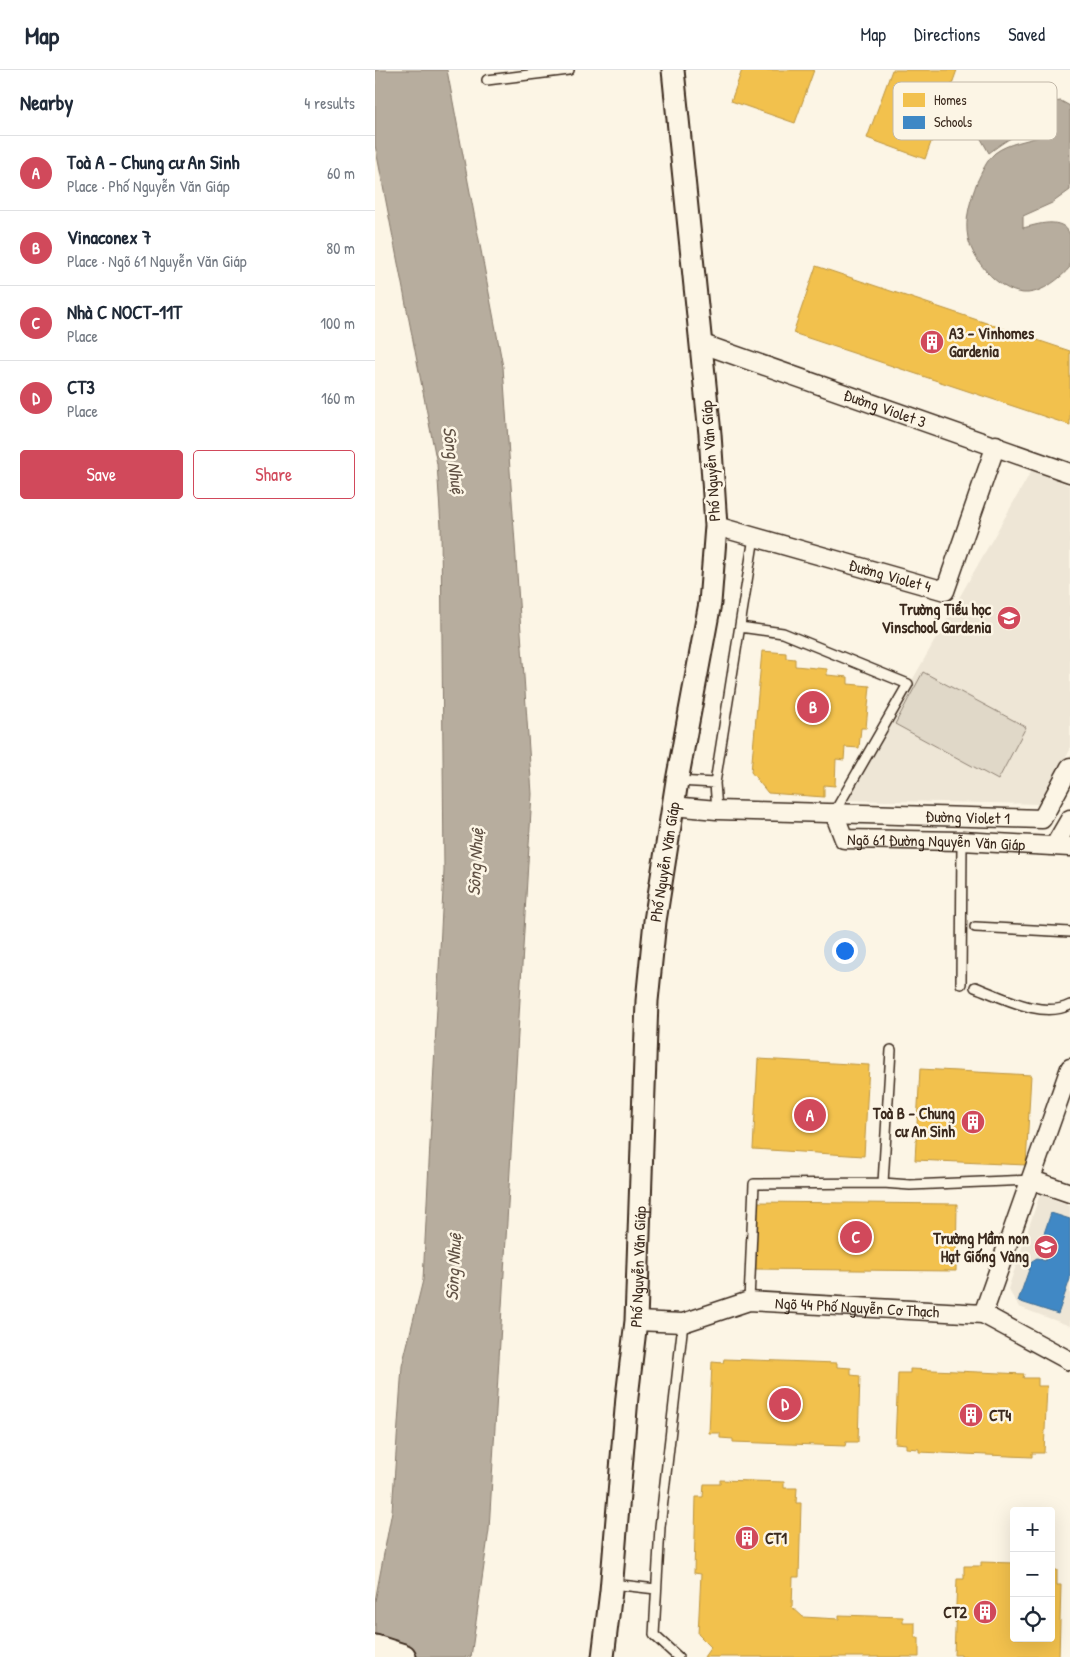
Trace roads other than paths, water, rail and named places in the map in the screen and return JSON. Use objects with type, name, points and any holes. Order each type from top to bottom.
[{"type":"main road","points":[[375,1648],[403,1657]]},
{"type":"street","name":"Phố Nguyễn Văn Giáp","points":[[603,1657],[612,1584],[627,1397],[636,1321],[647,1001],[655,922],[672,806],[710,603],[715,526],[710,434],[673,70]]},
{"type":"street","name":"Đường Violet 3","points":[[700,343],[1070,472]]},
{"type":"street","name":"Đường Violet 4","points":[[715,526],[945,591],[996,446]]},
{"type":"street","name":"Đường Violet 1","points":[[834,813],[1042,819],[1070,767]]},
{"type":"street","points":[[672,806],[717,810],[834,813]]},
{"type":"street","name":"Ngõ 61 Đường Nguyễn Văn Giáp","points":[[834,813],[845,839],[962,840],[1062,846],[1070,819]]},
{"type":"street","points":[[983,1314],[1032,1180],[1070,1068]]},
{"type":"street","points":[[1032,1180],[1070,1194]]},
{"type":"street","name":"Ngõ 44 Phố Nguyễn Cơ Thạch","points":[[636,1321],[683,1323],[749,1301],[983,1314],[1070,1360]]},
{"type":"lane","points":[[487,80],[569,70]]},
{"type":"lane","points":[[717,810],[715,783],[754,537]]},
{"type":"lane","points":[[740,626],[783,633],[907,684],[834,813]]},
{"type":"lane","points":[[677,781],[715,783]]},
{"type":"lane","points":[[961,984],[962,840]]},
{"type":"lane","points":[[975,927],[1070,932]]},
{"type":"lane","points":[[975,987],[1038,1010],[1053,1010],[1070,1005]]},
{"type":"lane","points":[[883,1183],[891,1050]]},
{"type":"lane","points":[[749,1301],[754,1184],[883,1183],[910,1185],[1032,1180]]},
{"type":"lane","points":[[678,1657],[654,1635],[666,1472],[683,1323]]},
{"type":"lane","points":[[612,1584],[656,1589]]},
{"type":"water","name":"Sông Nhuệ","points":[[375,70],[447,70],[503,367],[532,794],[489,1530],[471,1657],[375,1657],[375,1601],[392,1511],[402,1366],[423,1280],[444,871],[441,527],[437,464],[375,145]]},
{"type":"water","points":[[1061,101],[1070,106],[1070,190],[1052,203],[1023,216],[1023,228],[1055,223],[1067,229],[1070,235],[1070,267],[1057,280],[1040,290],[1028,293],[1018,292],[1008,289],[999,283],[976,257],[967,231],[970,202],[977,182],[995,153],[1006,147],[1028,140],[1057,140],[1057,102]]},
{"type":"water","points":[[982,140],[1007,140],[989,153]]},
{"type":"place","name":"A3 - Vinhomes Gardenia","points":[[932,342]]},
{"type":"place","name":"Trường Tiểu học Vinschool Gardenia","points":[[1009,618]]},
{"type":"place","name":"Vinaconex 7","points":[[813,707]]},
{"type":"place","name":"Toà A - Chung cư An Sinh","points":[[810,1115]]},
{"type":"place","name":"Toà B - Chung cư An Sinh","points":[[973,1122]]},
{"type":"place","name":"Nhà C NOCT-11T","points":[[856,1237]]},
{"type":"place","name":"Trường Mầm non Hạt Giống Vàng","points":[[1046,1247]]},
{"type":"place","name":"CT3","points":[[785,1404]]},
{"type":"place","name":"CT4","points":[[971,1415]]},
{"type":"place","name":"CT1","points":[[747,1538]]},
{"type":"place","name":"CT2","points":[[985,1612]]}]
